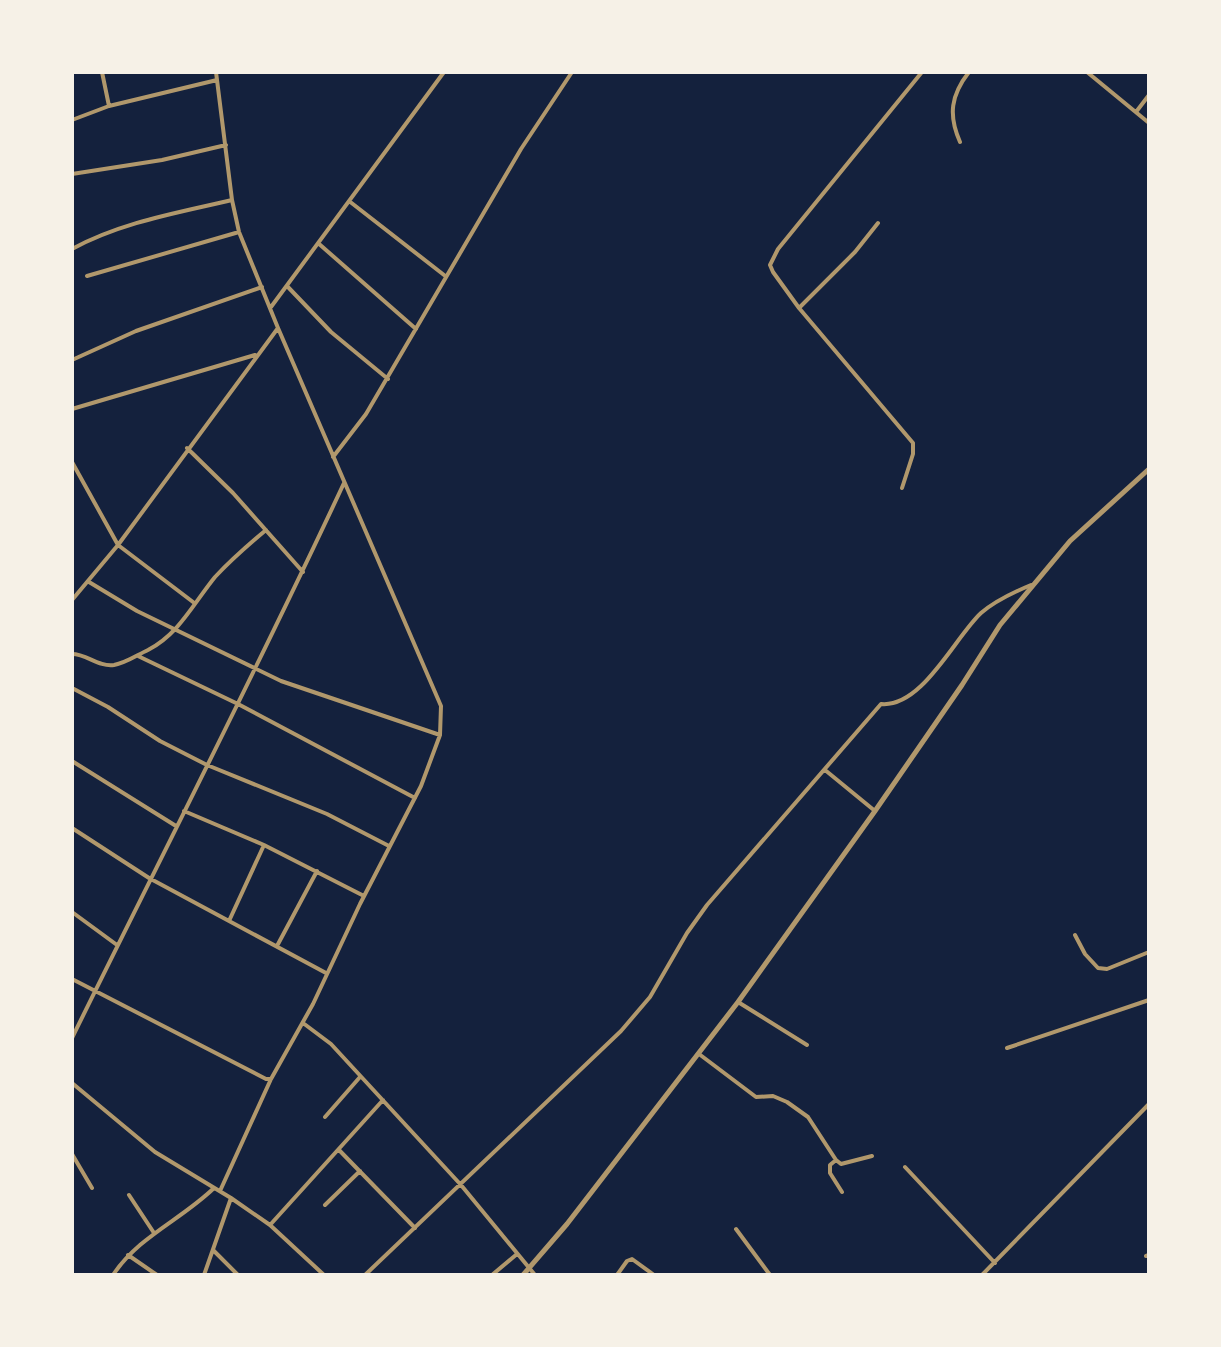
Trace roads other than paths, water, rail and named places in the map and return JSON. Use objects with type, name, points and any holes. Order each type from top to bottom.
[{"type":"street","points":[[102,72],[109,106]]},
{"type":"street","points":[[216,72],[239,232],[441,706],[440,735],[433,759],[303,1023],[271,1079],[220,1191]]},
{"type":"street","points":[[271,307],[444,72]]},
{"type":"street","points":[[333,457],[388,379],[521,149],[572,72]]},
{"type":"street","points":[[902,488],[913,454],[913,443],[799,308],[770,265],[775,253],[922,72]]},
{"type":"street","points":[[960,142],[953,126],[953,99],[969,72]]},
{"type":"street","points":[[1087,72],[1149,123]]},
{"type":"street","points":[[72,120],[109,106],[217,80]]},
{"type":"street","points":[[1136,112],[1149,95]]},
{"type":"street","points":[[72,174],[162,160],[226,145]]},
{"type":"street","points":[[72,249],[141,221],[232,200]]},
{"type":"street","points":[[349,201],[445,276]]},
{"type":"street","points":[[799,308],[855,252],[878,223]]},
{"type":"street","points":[[87,276],[239,232]]},
{"type":"street","points":[[318,243],[416,329]]},
{"type":"street","points":[[286,286],[331,332],[388,379]]},
{"type":"street","points":[[72,360],[136,331],[262,287]]},
{"type":"street","points":[[72,600],[118,545],[278,328]]},
{"type":"street","points":[[72,409],[257,355]]},
{"type":"street","points":[[187,448],[233,493],[303,572]]},
{"type":"street","points":[[72,462],[118,545],[194,603]]},
{"type":"street","points":[[523,1275],[567,1224],[738,1002],[875,811],[1000,625],[1070,541],[1149,469]]},
{"type":"street","points":[[72,1038],[149,878],[257,668],[344,483]]},
{"type":"street","points":[[72,654],[80,654],[104,665],[117,664],[160,645],[176,630],[194,603],[232,559],[266,530]]},
{"type":"street","points":[[89,582],[137,611],[318,695],[440,735]]},
{"type":"street","points":[[365,1275],[628,1022],[650,997],[707,905],[881,704],[890,704],[905,697],[936,670],[979,615],[1008,596],[1034,585]]},
{"type":"street","points":[[138,656],[238,704],[415,798]]},
{"type":"street","points":[[72,688],[160,741],[207,765],[327,814],[389,846]]},
{"type":"street","points":[[72,761],[176,826]]},
{"type":"street","points":[[825,770],[875,811]]},
{"type":"street","points":[[184,811],[264,845],[364,896]]},
{"type":"street","points":[[72,828],[149,878],[326,973]]},
{"type":"street","points":[[229,921],[264,845]]},
{"type":"street","points":[[277,946],[317,871]]},
{"type":"street","points":[[72,912],[117,945]]},
{"type":"street","points":[[1075,935],[1085,954],[1098,968],[1107,969],[1149,952]]},
{"type":"street","points":[[72,979],[271,1079]]},
{"type":"street","points":[[1007,1048],[1149,1000]]},
{"type":"street","points":[[738,1002],[807,1045]]},
{"type":"street","points":[[303,1023],[331,1044],[361,1076],[461,1185],[535,1275]]},
{"type":"street","points":[[697,1053],[756,1097],[773,1096],[808,1117],[836,1160],[846,1163],[872,1156]]},
{"type":"street","points":[[325,1117],[361,1076]]},
{"type":"street","points":[[72,1083],[155,1152],[270,1225],[324,1275]]},
{"type":"street","points":[[270,1225],[383,1100]]},
{"type":"street","points":[[982,1275],[1149,1104]]},
{"type":"street","points":[[339,1150],[415,1228]]},
{"type":"street","points":[[72,1154],[92,1188]]},
{"type":"street","points":[[836,1160],[830,1165],[830,1173],[842,1192]]},
{"type":"street","points":[[905,1167],[995,1263]]},
{"type":"street","points":[[325,1205],[360,1171]]},
{"type":"street","points":[[113,1275],[128,1255],[214,1188]]},
{"type":"street","points":[[129,1195],[154,1233]]},
{"type":"street","points":[[204,1275],[231,1198]]},
{"type":"street","points":[[736,1229],[770,1275]]},
{"type":"street","points":[[213,1250],[238,1275]]},
{"type":"street","points":[[492,1275],[517,1254]]},
{"type":"street","points":[[128,1255],[157,1275]]},
{"type":"street","points":[[617,1275],[632,1259],[654,1275]]}]
